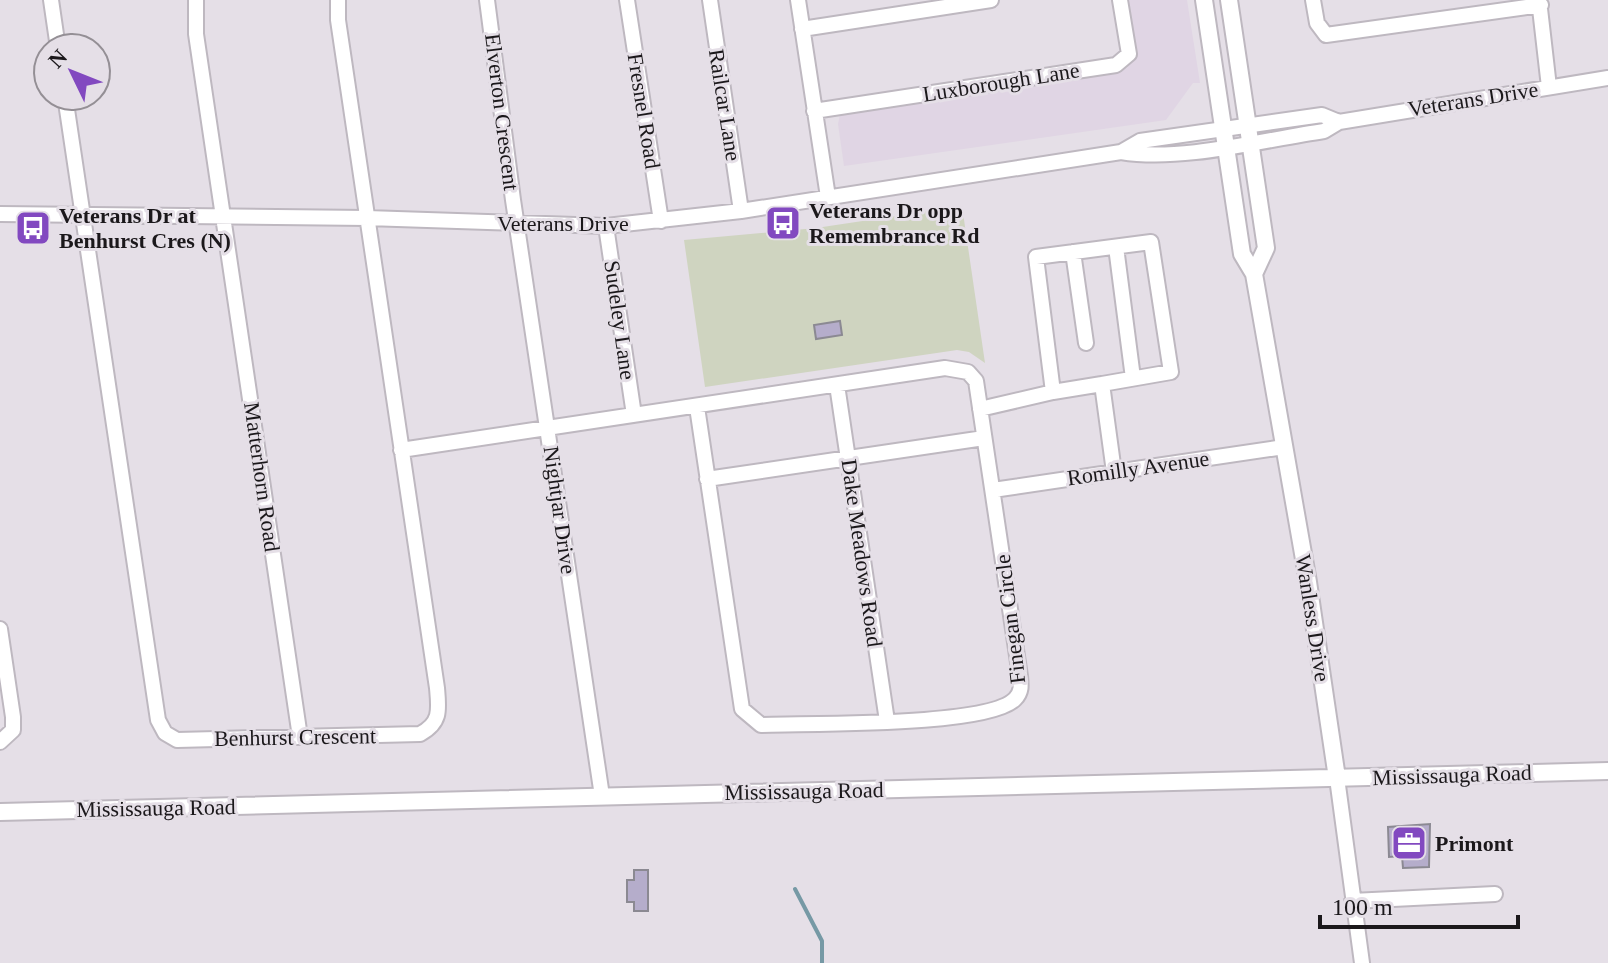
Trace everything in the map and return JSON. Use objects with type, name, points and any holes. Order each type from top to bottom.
[{"type":"main road","name":"Wanless Drive","points":[[1204,0],[1242,254],[1254,274],[1337,778]]},
{"type":"main road","name":"Wanless Drive","points":[[1229,0],[1266,248],[1254,274]]},
{"type":"main road","name":"Mississauga Road","points":[[0,812],[1608,771]]},
{"type":"street","points":[[51,0],[56,32]]},
{"type":"street","name":"Matterhorn Road","points":[[196,0],[196,34],[300,737]]},
{"type":"street","points":[[338,0],[367,218]]},
{"type":"street","name":"Elverton Crescent","points":[[487,0],[517,224]]},
{"type":"street","name":"Fresnel Road","points":[[627,0],[661,221]]},
{"type":"street","name":"Railcar Lane","points":[[710,0],[741,211]]},
{"type":"street","points":[[798,0],[828,197]]},
{"type":"street","points":[[884,0],[886,16]]},
{"type":"street","points":[[802,29],[991,0]]},
{"type":"street","name":"Luxborough Lane","points":[[814,111],[1116,65],[1129,54],[1120,0]]},
{"type":"street","points":[[1313,0],[1317,23],[1326,35],[1540,3],[1549,87]]},
{"type":"street","name":"Veterans Drive","points":[[0,214],[367,218],[606,226],[741,211],[1121,152],[1140,141],[1324,131],[1339,122],[1608,78]]},
{"type":"street","name":"Benhurst Crescent","points":[[67,112],[158,720],[165,733],[177,740],[420,734],[433,727],[439,714],[367,218]]},
{"type":"street","name":"Nightjar Drive","points":[[517,224],[602,796]]},
{"type":"street","name":"Sudeley Lane","points":[[606,226],[634,415]]},
{"type":"street","points":[[980,409],[1053,392],[1171,372],[1151,242],[1036,257],[1053,392]]},
{"type":"street","points":[[1116,247],[1133,378]]},
{"type":"street","points":[[1073,252],[1086,343]]},
{"type":"street","name":"Finegan Circle","points":[[401,450],[958,368],[968,372],[976,381],[1021,690],[1014,701],[998,708],[920,721],[761,725],[742,709],[697,407]]},
{"type":"street","points":[[1102,384],[1114,472]]},
{"type":"street","name":"Dake Meadows Road","points":[[837,385],[887,721]]},
{"type":"street","points":[[707,479],[984,438]]},
{"type":"street","name":"Romilly Avenue","points":[[993,490],[1284,447]]},
{"type":"street","points":[[0,629],[13,730],[0,742]]},
{"type":"street","name":"Wanless Drive","points":[[1337,778],[1362,963]]},
{"type":"street","points":[[1352,901],[1495,894]]},
{"type":"shaded area","points":[[1128,0],[1187,0],[1200,83],[1193,83],[1166,120],[844,166],[838,124],[840,114],[1127,68],[1135,55]]},
{"type":"green space","points":[[962,206],[985,363],[969,352],[957,350],[705,387],[684,240],[816,228]]},
{"type":"building","points":[[840,321],[842,335],[816,339],[814,325]]},
{"type":"building","name":"Primont","points":[[1430,824],[1429,867],[1403,868],[1402,856],[1389,857],[1388,827]]},
{"type":"building","points":[[634,870],[648,870],[648,911],[634,911],[634,902],[627,902],[627,880],[634,880]]},
{"type":"waterway","points":[[795,889],[822,941],[822,963]]},
{"type":"place","name":"Veterans Dr opp Remembrance Rd","points":[[783,223]]},
{"type":"place","name":"Veterans Dr at Benhurst Cres (N)","points":[[33,228]]},
{"type":"place","name":"Primont","points":[[1409,843]]}]
